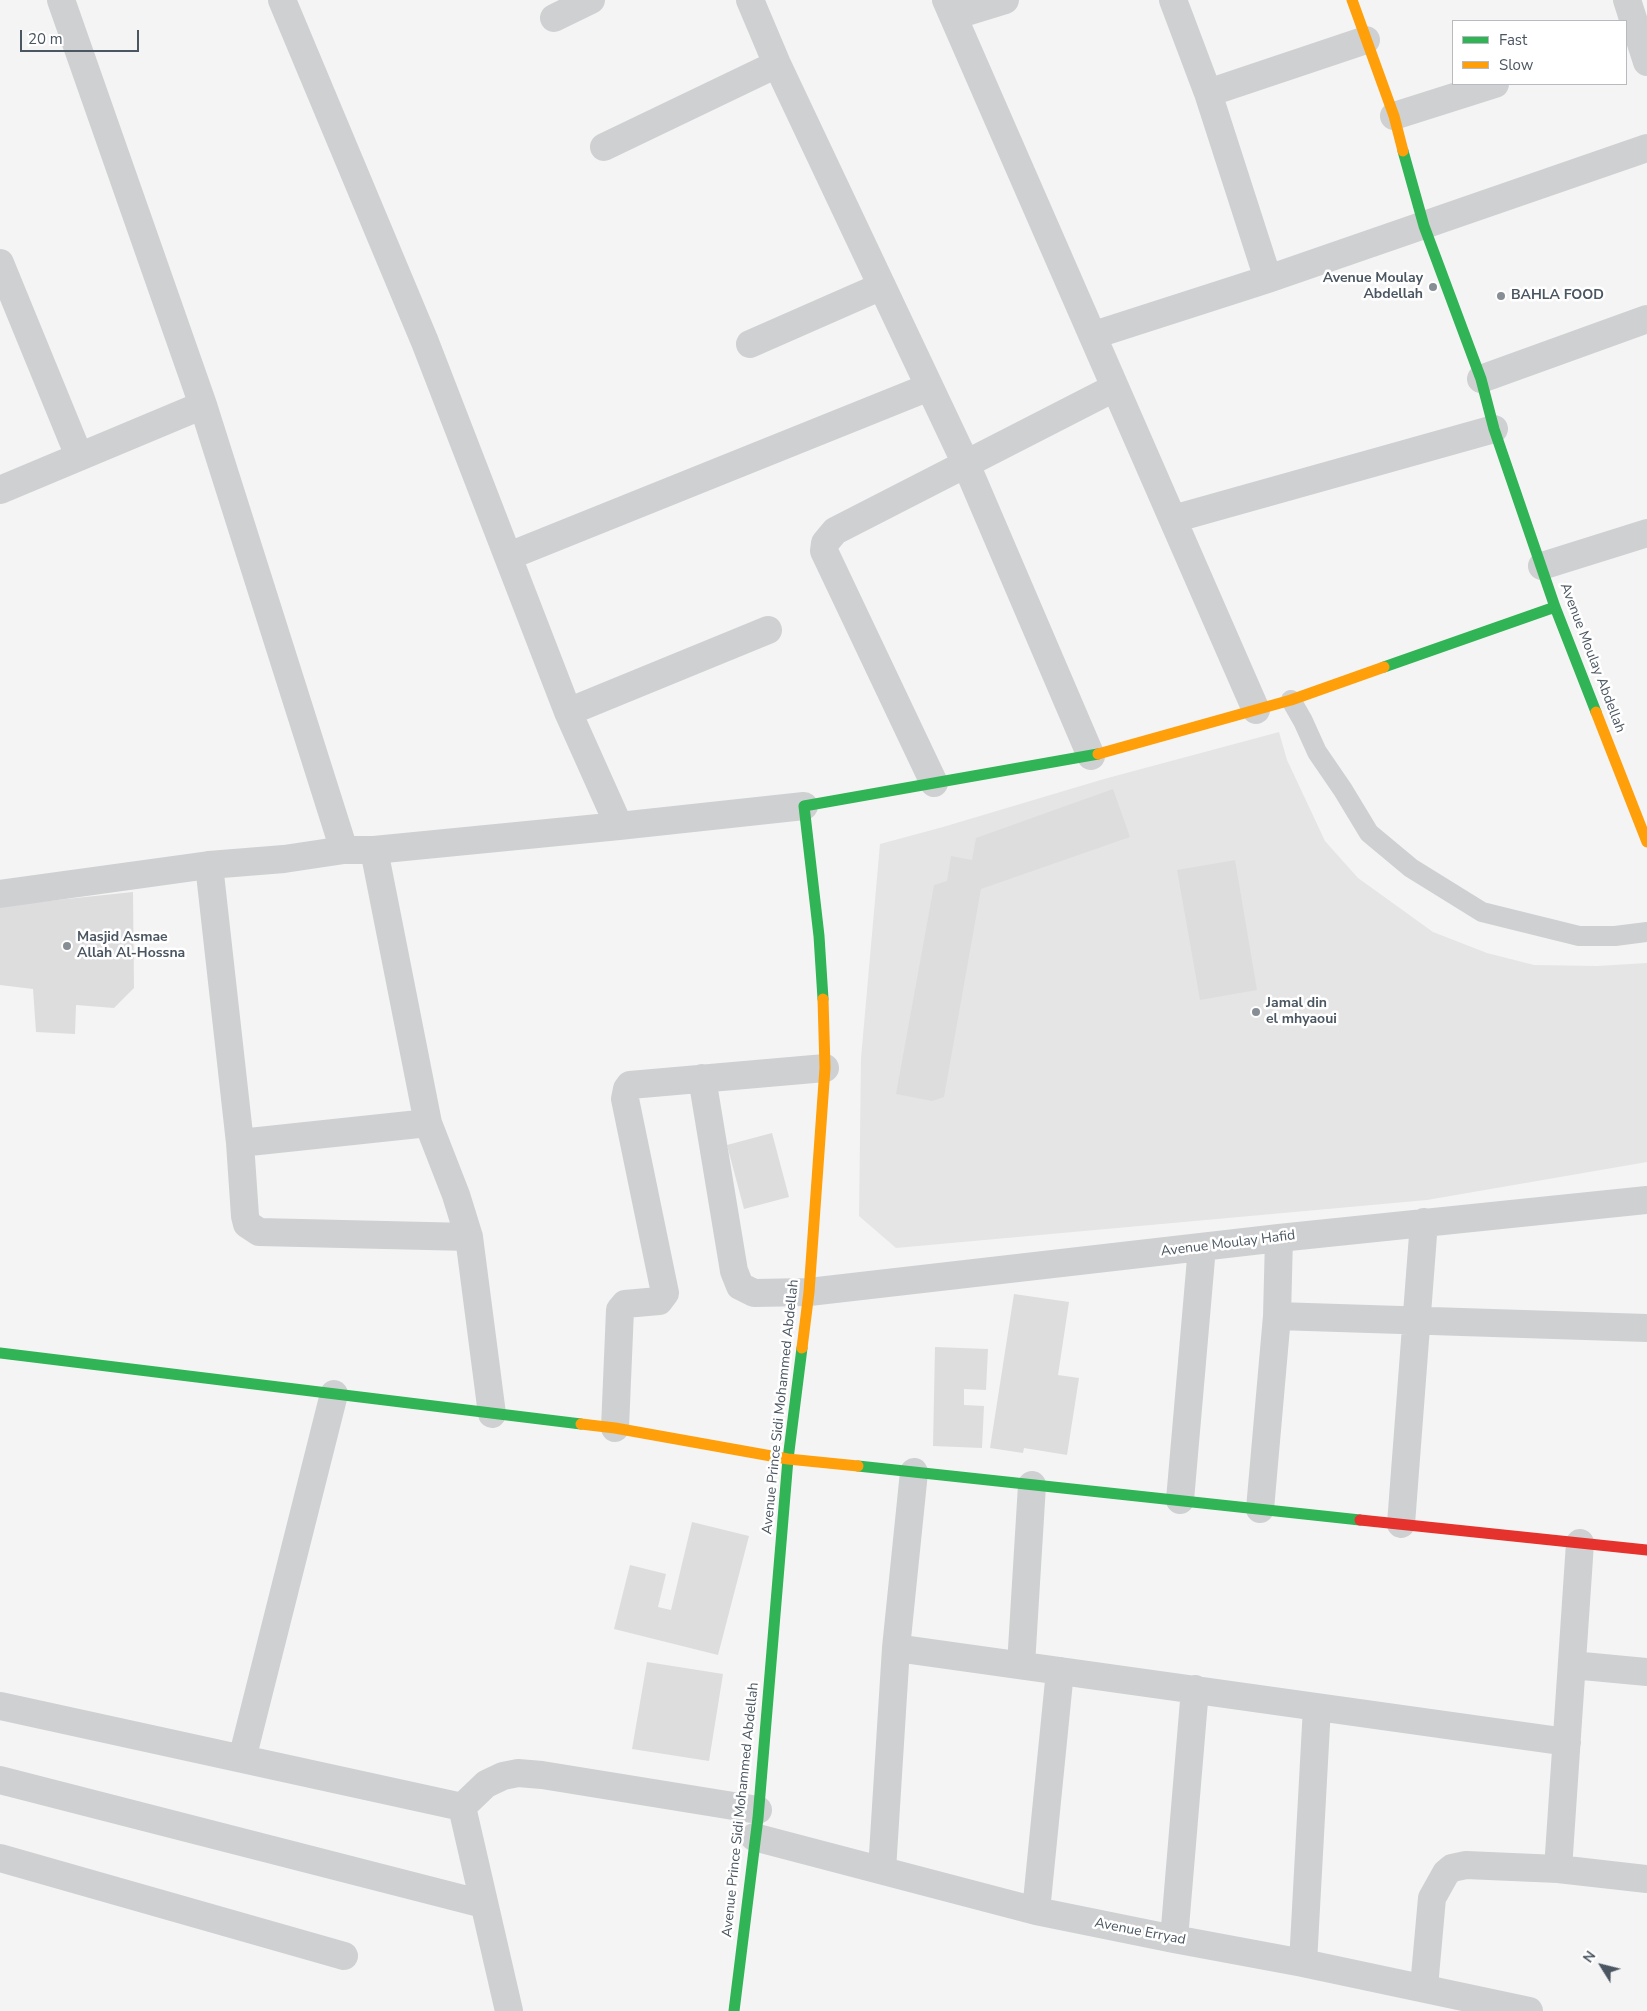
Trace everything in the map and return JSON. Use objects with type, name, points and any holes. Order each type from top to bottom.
[{"type":"street","points":[[61,0],[203,405],[344,850]]},
{"type":"street","points":[[282,0],[421,333],[568,712],[619,826]]},
{"type":"street","points":[[554,18],[591,0]]},
{"type":"street","points":[[750,0],[777,64],[966,464],[1091,756]]},
{"type":"street","points":[[1005,0],[950,8],[1094,335],[1114,388],[1256,710]]},
{"type":"street","points":[[1173,0],[1208,93],[1268,279]]},
{"type":"street","name":"Avenue Moulay Abdellah","points":[[1352,0],[1394,116],[1424,226],[1481,378],[1494,429],[1555,607],[1647,842]]},
{"type":"street","points":[[1627,0],[1640,44]]},
{"type":"street","points":[[1208,93],[1366,40]]},
{"type":"street","points":[[604,147],[777,64]]},
{"type":"street","points":[[1394,116],[1492,85]]},
{"type":"street","points":[[1094,335],[1268,279],[1647,148]]},
{"type":"street","points":[[0,263],[79,456]]},
{"type":"street","points":[[750,344],[882,286]]},
{"type":"street","points":[[1481,378],[1647,319]]},
{"type":"street","points":[[509,556],[929,387]]},
{"type":"street","points":[[934,783],[824,551],[824,543],[835,532],[1114,388]]},
{"type":"street","points":[[0,490],[203,405]]},
{"type":"street","points":[[1173,519],[1494,429]]},
{"type":"street","points":[[1542,566],[1647,533]]},
{"type":"street","points":[[0,894],[209,865],[284,859],[344,850],[374,850],[804,806],[1091,756],[1290,700],[1555,607]]},
{"type":"street","points":[[568,712],[768,630]]},
{"type":"street","name":"Avenue Prince Sidi Mohammed Abdellah","points":[[734,2011],[758,1810],[788,1459],[809,1292],[825,1068],[820,936],[804,806]]},
{"type":"street","points":[[374,850],[428,1123],[456,1195],[469,1237],[492,1414]]},
{"type":"street","points":[[209,865],[240,1143],[245,1216],[250,1227],[259,1232],[469,1237]]},
{"type":"street","points":[[616,1428],[620,1310],[626,1304],[660,1301],[665,1293],[626,1094],[630,1085],[825,1068]]},
{"type":"street","name":"Avenue Moulay Hafid","points":[[702,1078],[737,1281],[740,1286],[754,1293],[809,1292],[1424,1222],[1647,1200]]},
{"type":"street","points":[[240,1143],[428,1123]]},
{"type":"street","points":[[1401,1524],[1424,1222]]},
{"type":"street","points":[[1260,1509],[1277,1316],[1279,1238]]},
{"type":"street","points":[[1180,1500],[1202,1248]]},
{"type":"street","points":[[1277,1316],[1647,1328]]},
{"type":"street","points":[[1,1357],[616,1428],[788,1459],[1647,1550]]},
{"type":"street","points":[[242,1759],[334,1394]]},
{"type":"street","points":[[882,1870],[896,1648],[914,1472]]},
{"type":"street","points":[[1021,1665],[1032,1485]]},
{"type":"street","points":[[1558,1869],[1580,1543]]},
{"type":"street","points":[[896,1648],[1567,1742]]},
{"type":"street","points":[[1572,1664],[1647,1672]]},
{"type":"street","points":[[1036,1911],[1060,1670]]},
{"type":"street","points":[[1174,1939],[1195,1690]]},
{"type":"street","points":[[0,1706],[462,1807]]},
{"type":"street","points":[[1303,1962],[1318,1707]]},
{"type":"street","points":[[462,1807],[486,1784],[503,1776],[518,1774],[542,1775],[758,1810]]},
{"type":"street","points":[[0,1780],[483,1904]]},
{"type":"street","points":[[462,1807],[509,2011]]},
{"type":"street","name":"Avenue Erryad","points":[[754,1837],[1036,1911],[1174,1939],[1303,1962],[1529,2011]]},
{"type":"street","points":[[0,1858],[344,1956]]},
{"type":"street","points":[[1424,1988],[1432,1898],[1446,1872],[1458,1865],[1558,1869],[1647,1879]]},
{"type":"lane","points":[[1290,700],[1303,721],[1317,752],[1369,832],[1411,868],[1482,912],[1579,936],[1615,936],[1647,932]]},
{"type":"shaded area","name":"Jamal din el mhyaoui","points":[[1279,732],[1287,760],[1325,841],[1358,878],[1433,932],[1487,953],[1534,965],[1597,966],[1647,963],[1647,1162],[1427,1200],[896,1248],[859,1216],[861,1058],[880,844],[1104,779]]},
{"type":"building","points":[[1113,789],[1130,837],[981,889],[944,1097],[932,1101],[896,1094],[934,885],[947,881],[951,856],[972,860],[976,838]]},
{"type":"building","points":[[1235,860],[1257,990],[1200,1000],[1177,870]]},
{"type":"building","name":"Masjid Asmae Allah Al-Hossna","points":[[133,892],[134,988],[114,1008],[76,1005],[75,1034],[36,1032],[33,989],[0,985],[0,906]]},
{"type":"building","points":[[772,1133],[789,1197],[744,1209],[727,1145]]},
{"type":"building","points":[[1014,1294],[1069,1302],[1058,1375],[1079,1378],[1067,1455],[1024,1448],[1023,1453],[990,1448]]},
{"type":"building","points":[[935,1347],[988,1349],[986,1390],[964,1389],[964,1405],[984,1406],[982,1448],[933,1446]]},
{"type":"building","points":[[692,1522],[749,1536],[718,1655],[614,1629],[630,1565],[666,1574],[658,1607],[671,1610]]},
{"type":"building","points":[[647,1662],[723,1674],[709,1761],[632,1749]]},
{"type":"traffic: fast","points":[[1403,151],[1424,226],[1481,379],[1494,429],[1555,607],[1596,712]]},
{"type":"traffic: fast","points":[[1384,667],[1555,607]]},
{"type":"traffic: fast","points":[[823,999],[819,936],[804,806],[1098,754]]},
{"type":"traffic: fast","points":[[734,2011],[758,1818],[788,1459],[802,1348]]},
{"type":"traffic: fast","points":[[0,1353],[581,1424]]},
{"type":"traffic: fast","points":[[858,1466],[1360,1520]]},
{"type":"traffic: slow","points":[[1352,0],[1394,116],[1403,151]]},
{"type":"traffic: slow","points":[[1098,754],[1291,700],[1384,667]]},
{"type":"traffic: slow","points":[[1596,712],[1647,842]]},
{"type":"traffic: slow","points":[[802,1348],[809,1292],[825,1068],[823,999]]},
{"type":"traffic: slow","points":[[581,1424],[615,1428],[788,1459],[858,1466]]},
{"type":"traffic: jam","points":[[1360,1520],[1647,1550]]},
{"type":"place","name":"Avenue Moulay Abdellah","points":[[1433,287]]},
{"type":"place","name":"BAHLA FOOD","points":[[1501,296]]},
{"type":"place","name":"Masjid Asmae Allah Al-Hossna","points":[[67,946]]},
{"type":"place","name":"Jamal din el mhyaoui","points":[[1256,1012]]}]
